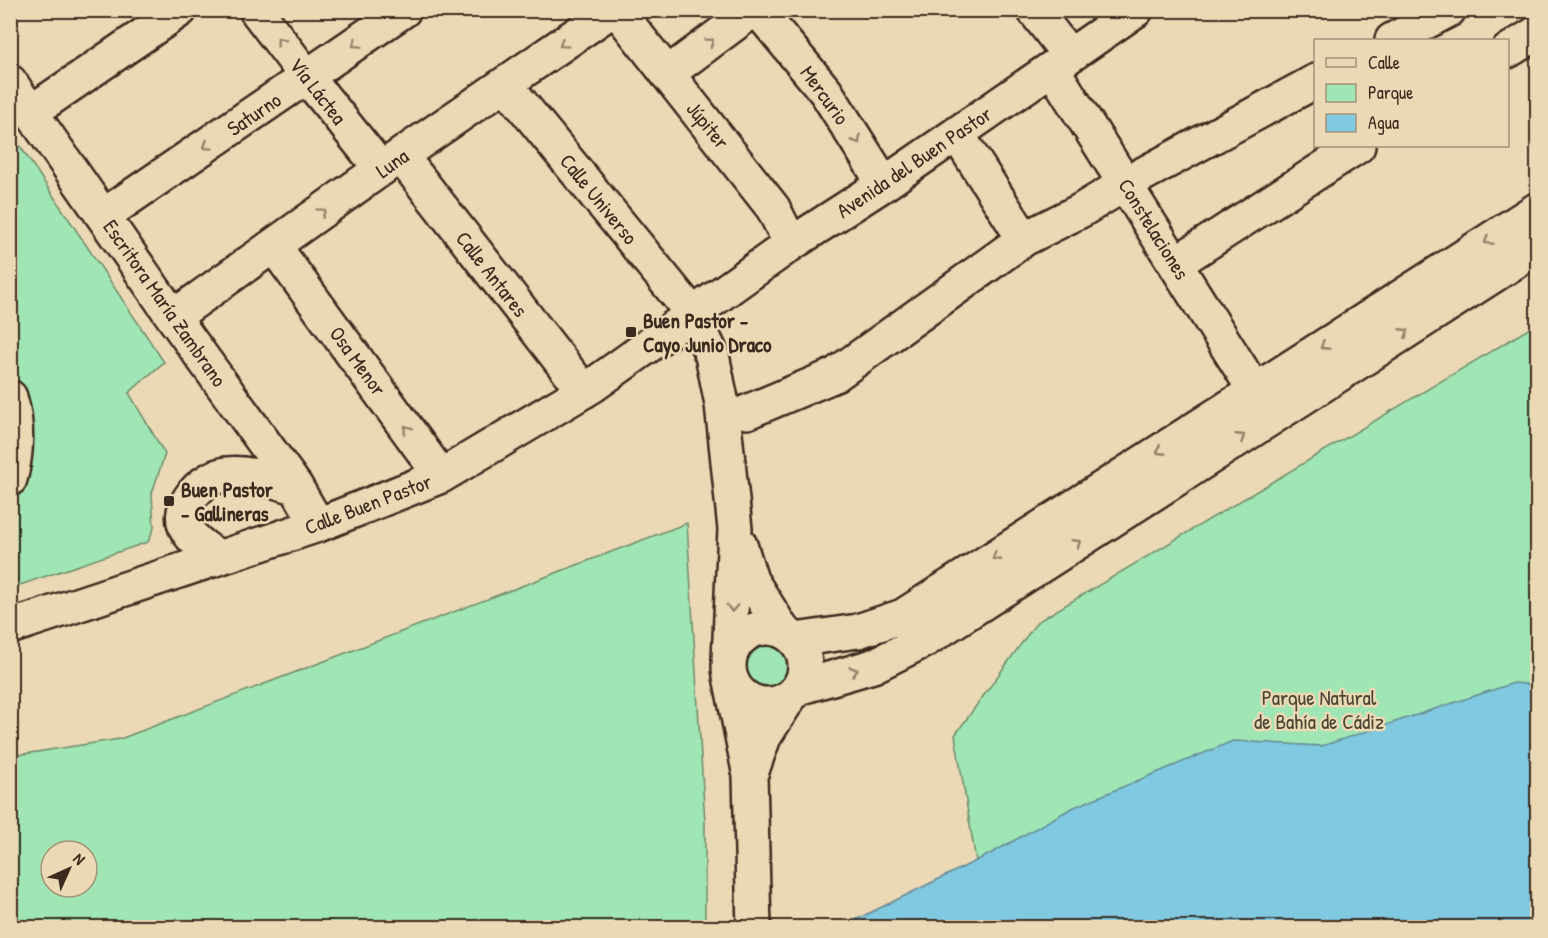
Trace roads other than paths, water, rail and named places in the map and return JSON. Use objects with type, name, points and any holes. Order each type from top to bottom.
[{"type":"street","points":[[32,112],[180,10]]},
{"type":"street","name":"Vía Láctea","points":[[256,10],[307,77],[391,163]]},
{"type":"street","name":"Saturno","points":[[103,216],[404,10]]},
{"type":"street","name":"Luna","points":[[174,317],[612,10]]},
{"type":"street","name":"Júpiter","points":[[617,10],[772,208],[791,244]]},
{"type":"street","points":[[667,74],[753,10]]},
{"type":"street","name":"Mercurio","points":[[758,10],[826,92],[884,184]]},
{"type":"street","name":"Constelaciones","points":[[1034,10],[1125,184],[1255,391]]},
{"type":"street","name":"Avenida del Buen Pastor","points":[[692,313],[1136,10]]},
{"type":"street","points":[[1394,39],[1449,10]]},
{"type":"street","points":[[1509,50],[1538,32]]},
{"type":"street","name":"Escritora María Zambrano","points":[[10,82],[296,487],[318,525]]},
{"type":"street","points":[[747,412],[835,375],[1024,239],[1080,211],[1125,184],[1314,82]]},
{"type":"street","name":"Calle Universo","points":[[505,84],[692,313],[711,355],[722,404],[735,529]]},
{"type":"street","points":[[957,134],[1024,239]]},
{"type":"street","points":[[1176,263],[1355,147]]},
{"type":"street","name":"Calle Antares","points":[[391,163],[584,391]]},
{"type":"street","points":[[1538,209],[903,616],[858,631],[789,635],[771,628],[760,628],[749,632],[733,648],[730,667],[735,687],[743,696],[754,702],[766,705],[778,703],[794,693],[873,666],[925,640],[1538,247]]},
{"type":"street","name":"Osa Menor","points":[[274,246],[441,476]]},
{"type":"street","name":"Calle Buen Pastor","points":[[10,627],[318,525],[441,476],[584,391],[692,313]]},
{"type":"street","points":[[10,397],[15,430],[14,464],[10,479]]},
{"type":"street","points":[[218,558],[195,539],[183,520],[191,498],[206,480],[226,474],[249,475],[296,487]]},
{"type":"street","points":[[735,529],[751,580],[802,651],[806,664],[804,676],[764,737],[750,776]]},
{"type":"street","points":[[735,529],[730,667],[750,776],[754,927]]},
{"type":"water","points":[[1514,683],[1537,685],[1537,927],[841,927],[990,854],[1072,808],[1233,741],[1322,746]]},
{"type":"place","name":"Buen Pastor - Cayo Junio Draco","points":[[631,332]]},
{"type":"place","name":"Buen Pastor - Gallineras","points":[[169,501]]},
{"type":"park label","name":"Parque Natural de Bahía de Cádiz","points":[[1319,709]]}]
